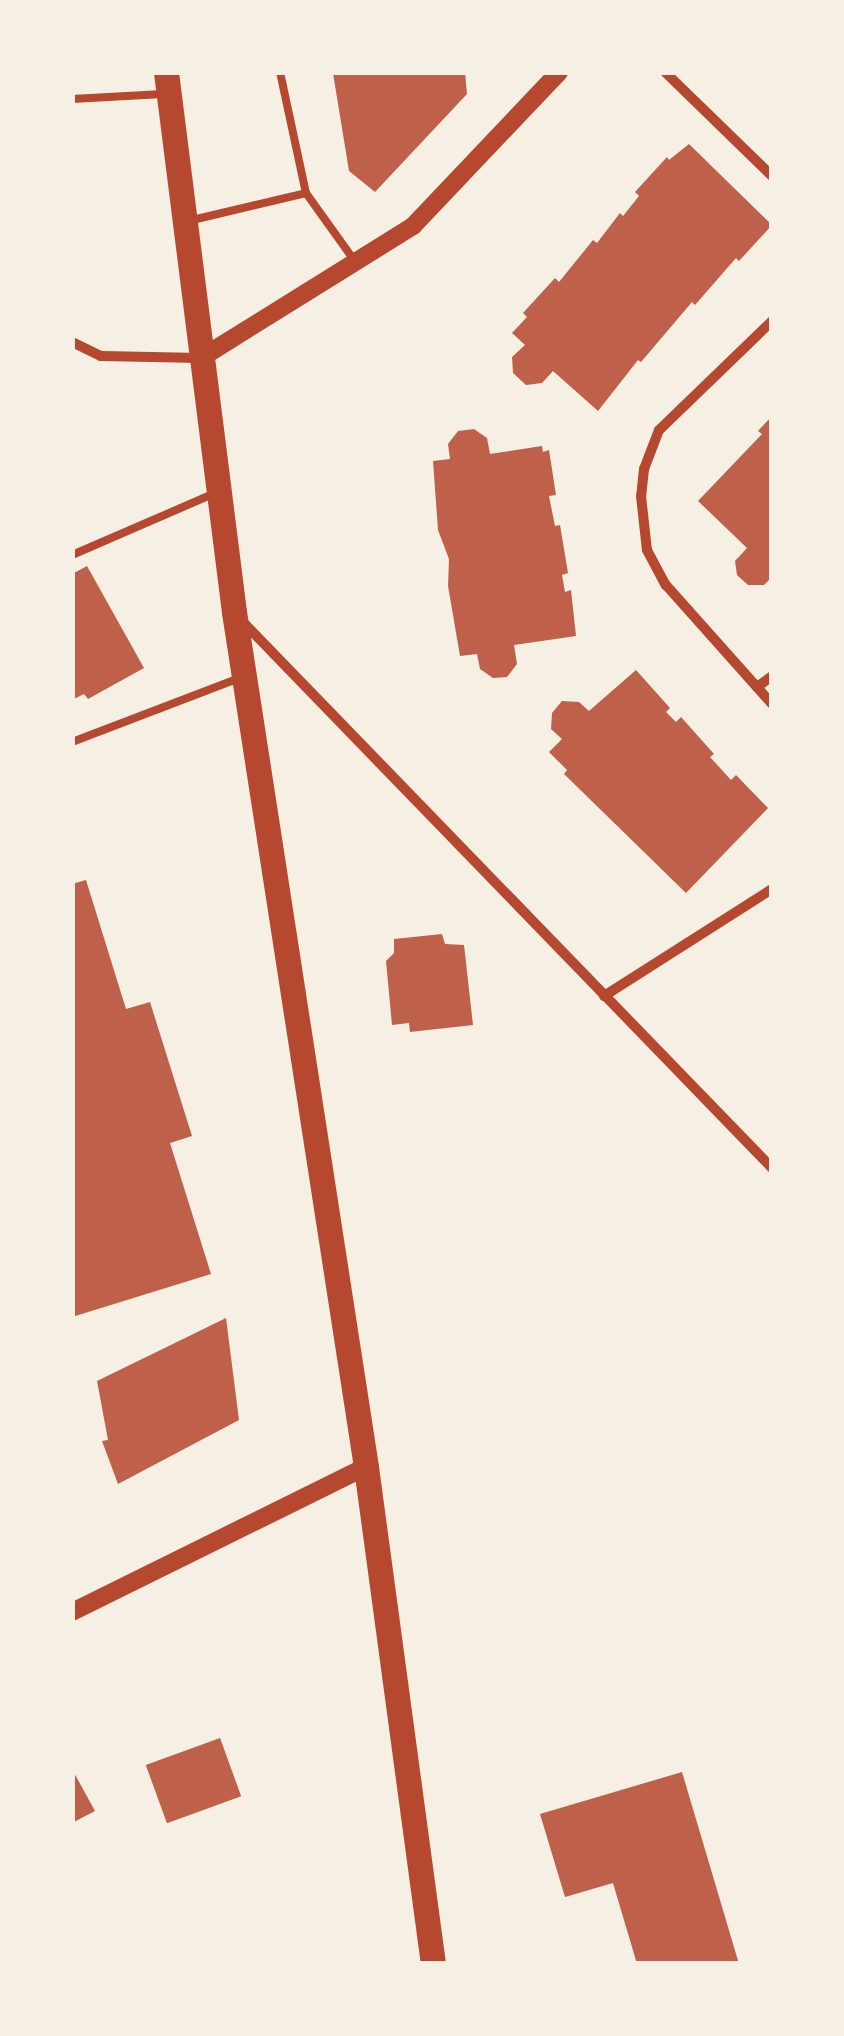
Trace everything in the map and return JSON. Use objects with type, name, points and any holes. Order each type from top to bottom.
[{"type":"main road","points":[[167,83],[234,612],[366,1468],[433,1964]]},
{"type":"street","points":[[72,342],[101,356],[201,358],[414,226],[559,72]]},
{"type":"street","points":[[665,72],[772,176]]},
{"type":"street","points":[[772,321],[659,430],[644,468],[641,496],[647,550],[666,584],[772,704]]},
{"type":"street","points":[[234,612],[772,1168]]},
{"type":"street","points":[[757,687],[772,676]]},
{"type":"street","points":[[604,996],[772,888]]},
{"type":"street","points":[[72,1612],[366,1468]]},
{"type":"lane","points":[[280,72],[306,193],[357,263]]},
{"type":"lane","points":[[72,99],[167,83]]},
{"type":"lane","points":[[184,222],[306,193]]},
{"type":"lane","points":[[72,555],[218,492]]},
{"type":"lane","points":[[72,742],[244,676]]},
{"type":"building","points":[[465,72],[467,94],[375,192],[349,171],[333,73]]},
{"type":"building","points":[[689,144],[772,225],[739,261],[736,258],[695,305],[692,302],[641,362],[638,360],[598,411],[553,371],[542,383],[526,385],[513,373],[512,357],[525,345],[512,333],[527,317],[523,313],[555,278],[559,282],[593,240],[597,243],[620,213],[623,216],[639,196],[635,192],[667,157],[669,160]]},
{"type":"building","points":[[772,416],[772,577],[764,585],[748,585],[737,575],[735,561],[747,548],[698,501],[762,434],[758,431]]},
{"type":"building","points":[[474,429],[487,438],[490,454],[542,446],[543,452],[549,450],[556,495],[549,496],[555,526],[560,525],[568,573],[562,575],[565,592],[571,590],[576,636],[514,645],[517,664],[507,677],[493,678],[480,669],[477,654],[460,656],[448,586],[449,559],[438,530],[433,461],[450,459],[448,444],[458,431]]},
{"type":"building","points":[[87,566],[144,668],[88,699],[84,694],[72,700],[72,574]]},
{"type":"building","points":[[636,670],[670,708],[666,712],[676,722],[681,717],[731,780],[736,775],[768,808],[686,893],[564,774],[567,770],[549,752],[562,739],[551,729],[552,713],[562,701],[579,702],[589,711]]},
{"type":"building","points":[[86,880],[126,1009],[150,1002],[192,1136],[170,1143],[211,1274],[72,1317],[72,884]]},
{"type":"building","points":[[442,934],[445,944],[464,945],[473,1025],[410,1032],[409,1023],[392,1025],[386,961],[394,953],[394,939]]},
{"type":"building","points":[[226,1318],[239,1420],[118,1484],[102,1441],[108,1440],[97,1381]]},
{"type":"building","points":[[220,1738],[241,1796],[167,1823],[146,1765]]},
{"type":"building","points":[[72,1769],[95,1811],[72,1823]]},
{"type":"building","points":[[682,1772],[739,1964],[637,1964],[613,1883],[565,1897],[540,1814]]}]
